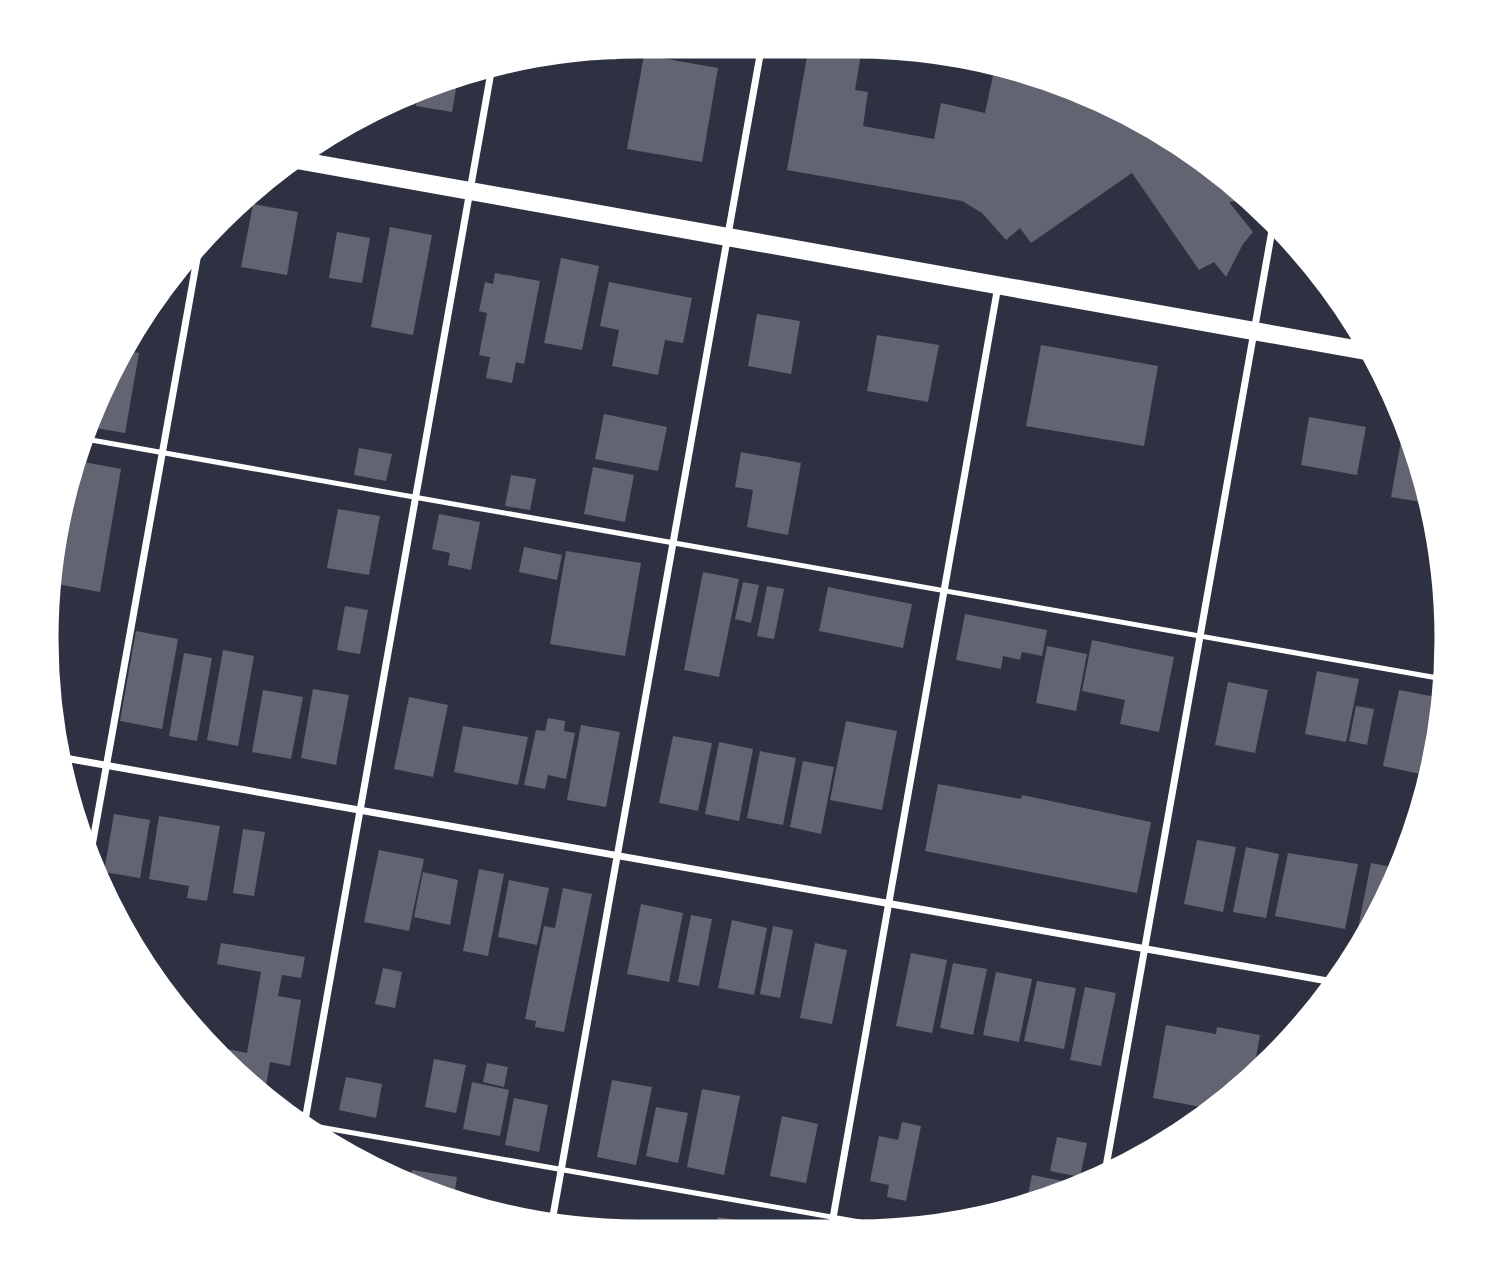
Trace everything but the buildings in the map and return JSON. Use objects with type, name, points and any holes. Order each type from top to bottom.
[{"type":"main road","points":[[303,161],[1362,350]]},
{"type":"street","points":[[553,1217],[760,54]]},
{"type":"street","points":[[306,1119],[492,73]]},
{"type":"street","points":[[1106,1166],[1273,232]]},
{"type":"street","points":[[92,846],[198,254]]},
{"type":"street","points":[[832,1224],[998,286]]},
{"type":"street","points":[[67,759],[1327,982]]},
{"type":"lane","points":[[89,440],[1437,678]]},
{"type":"lane","points":[[324,1131],[868,1223]]}]
